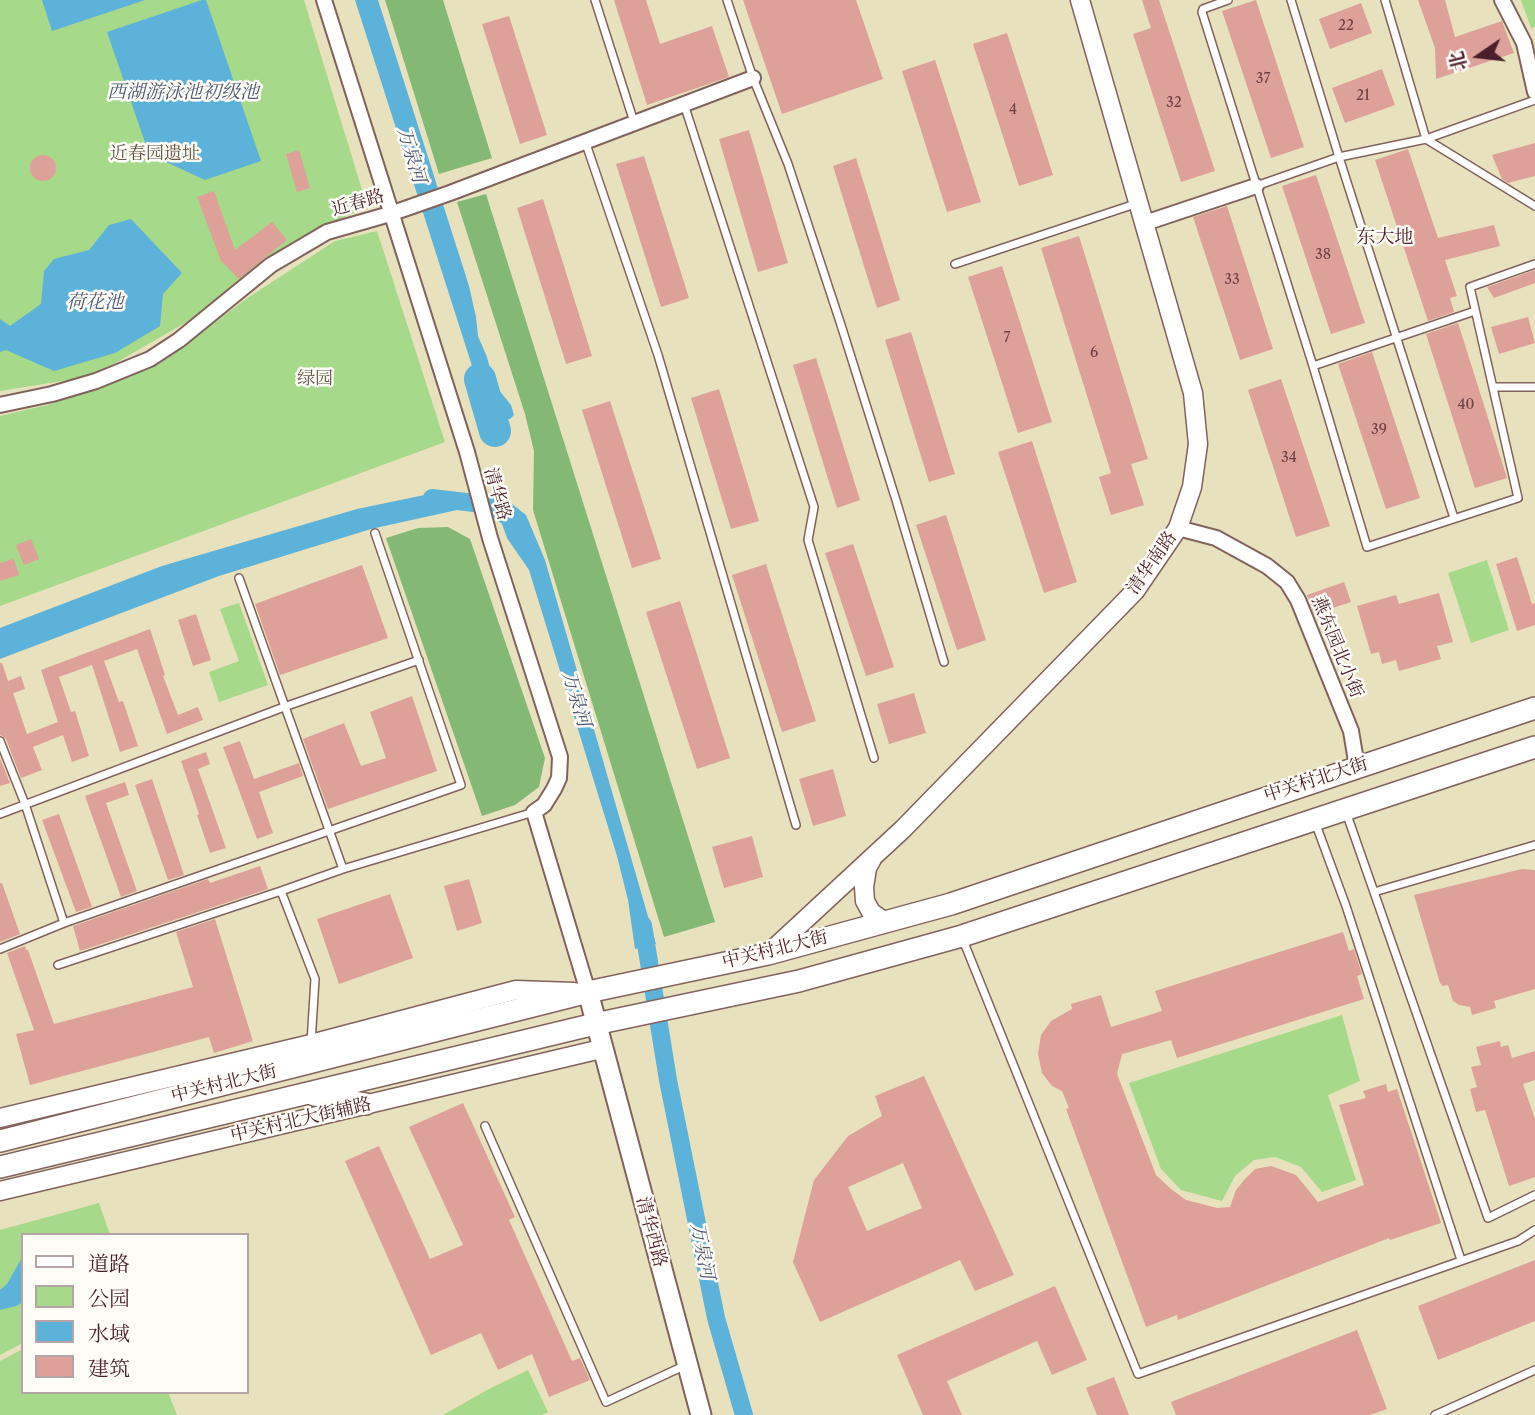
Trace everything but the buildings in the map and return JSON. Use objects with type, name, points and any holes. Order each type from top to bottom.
[{"type":"main road","name":"中关村北大街","points":[[0,1141],[588,992],[768,954],[951,904],[1535,708]]},
{"type":"main road","name":"中关村北大街","points":[[0,1167],[595,1024],[799,981],[962,936],[1535,747]]},
{"type":"main road","name":"清华西路","points":[[588,992],[601,1049],[701,1415]]},
{"type":"main road","points":[[305,1094],[366,1104]]},
{"type":"street","name":"清华路","points":[[324,0],[560,757],[559,778],[554,789],[544,805],[534,812]]},
{"type":"street","name":"清华南路","points":[[768,954],[876,854],[1135,591],[1178,528],[1192,487],[1198,444],[1193,393],[1080,0]]},
{"type":"street","points":[[1502,0],[1524,43],[1535,92]]},
{"type":"street","name":"近春路","points":[[0,405],[96,381],[150,359],[179,340],[271,265],[327,232],[450,193],[752,78]]},
{"type":"street","points":[[1144,223],[1256,186]]},
{"type":"street","name":"燕东园北小街","points":[[1178,528],[1216,538],[1266,566],[1287,582],[1298,600],[1351,731],[1357,767]]},
{"type":"street","points":[[0,1118],[311,1044],[516,989],[588,992],[534,812]]},
{"type":"street","points":[[876,854],[867,868],[865,901],[871,912],[885,922]]},
{"type":"street","name":"中关村北大街辅路","points":[[0,1191],[601,1049]]},
{"type":"lane","points":[[595,0],[634,122]]},
{"type":"lane","points":[[727,0],[752,78],[788,163],[896,500],[944,662]]},
{"type":"lane","points":[[1200,0],[1367,547],[1518,498],[1470,287],[1535,264]]},
{"type":"lane","points":[[1203,9],[1218,1],[1228,0]]},
{"type":"lane","points":[[1292,0],[1454,519]]},
{"type":"lane","points":[[1385,0],[1426,139],[1535,206]]},
{"type":"lane","points":[[1256,186],[1339,157],[1426,139],[1535,100]]},
{"type":"lane","points":[[684,104],[814,507],[808,540],[874,758]]},
{"type":"lane","points":[[585,142],[658,355],[796,825]]},
{"type":"lane","points":[[955,264],[1138,203]]},
{"type":"lane","points":[[1313,366],[1475,311]]},
{"type":"lane","points":[[1493,387],[1535,387]]},
{"type":"lane","points":[[0,949],[64,923],[461,785],[375,533]]},
{"type":"lane","points":[[239,578],[343,869]]},
{"type":"lane","points":[[0,814],[284,707],[419,660]]},
{"type":"lane","points":[[0,741],[25,804],[64,923]]},
{"type":"lane","points":[[1345,809],[1488,1218],[1535,1195]]},
{"type":"lane","points":[[58,965],[343,869],[534,812]]},
{"type":"lane","points":[[1313,819],[1346,906],[1461,1260]]},
{"type":"lane","points":[[1374,892],[1535,845]]},
{"type":"lane","points":[[281,891],[315,979],[311,1044]]},
{"type":"lane","points":[[962,936],[1138,1374],[1518,1241],[1535,1230]]},
{"type":"lane","points":[[485,1126],[606,1402],[687,1365]]},
{"type":"lane","points":[[1436,1415],[1535,1370]]},
{"type":"green space","name":"近春园遗址","points":[[0,0],[304,0],[367,206],[293,243],[197,316],[93,376],[0,391]]},
{"type":"green space","points":[[385,0],[443,0],[492,158],[439,174]]},
{"type":"green space","points":[[1521,0],[1535,0],[1535,27],[1531,28]]},
{"type":"green space","points":[[486,194],[715,922],[664,937],[533,510],[534,451],[525,414],[457,202]]},
{"type":"green space","name":"绿园","points":[[377,231],[445,442],[0,606],[0,416],[47,405],[156,366],[246,299],[335,241]]},
{"type":"green space","points":[[448,527],[470,539],[545,758],[539,787],[515,805],[482,816],[386,538],[418,528]]},
{"type":"green space","points":[[1487,560],[1509,630],[1471,643],[1448,573]]},
{"type":"green space","points":[[239,603],[268,685],[219,702],[209,672],[239,661],[220,609]]},
{"type":"green space","points":[[1342,1015],[1360,1081],[1328,1095],[1356,1180],[1322,1192],[1301,1167],[1275,1157],[1254,1160],[1235,1176],[1222,1201],[1181,1190],[1161,1169],[1129,1083]]},
{"type":"green space","points":[[99,1203],[109,1233],[21,1233],[21,1344],[0,1355],[0,1230]]},
{"type":"green space","points":[[21,1350],[21,1394],[169,1394],[177,1415],[0,1415],[0,1361]]},
{"type":"green space","points":[[528,1370],[548,1412],[542,1415],[443,1415],[487,1390]]},
{"type":"water","points":[[42,0],[145,0],[52,31]]},
{"type":"water","name":"西湖游泳池初级池","points":[[206,0],[261,161],[205,180],[149,154],[107,32]]},
{"type":"water","points":[[355,0],[378,0],[469,286],[478,336],[494,384],[511,405],[514,415],[510,419],[489,419]]},
{"type":"water","name":"荷花池","points":[[131,219],[182,273],[163,294],[160,326],[115,353],[54,371],[6,350],[0,352],[0,319],[10,326],[41,304],[44,271],[54,259],[89,250],[109,225]]},
{"type":"water","points":[[439,492],[453,493],[457,510],[371,529],[219,576],[0,659],[0,628],[162,566],[357,509]]},
{"type":"water","points":[[503,497],[526,515],[545,560],[656,944],[635,949],[628,900],[617,856],[529,570],[507,538],[495,504]]},
{"type":"water","points":[[21,1260],[21,1303],[0,1310],[0,1290],[7,1284]]},
{"type":"waterway","name":"万泉河","points":[[480,379],[495,431]]},
{"type":"waterway","name":"万泉河","points":[[432,498],[491,505],[514,521]]},
{"type":"waterway","name":"万泉河","points":[[643,925],[668,1080],[716,1318],[744,1415]]},
{"type":"district","name":"东大地","points":[[1385,238]]}]
